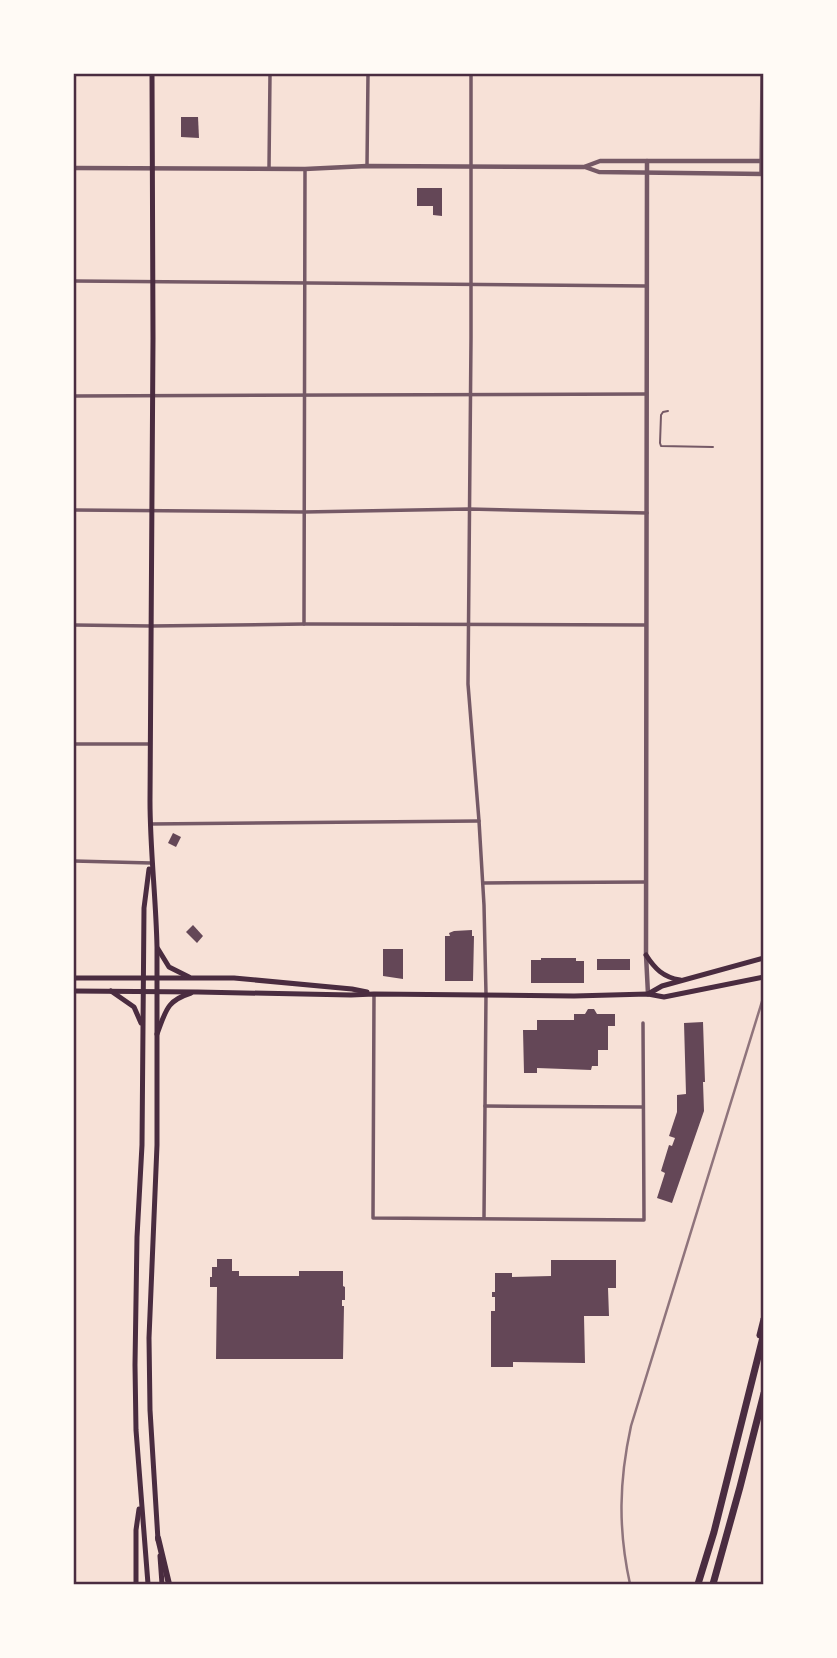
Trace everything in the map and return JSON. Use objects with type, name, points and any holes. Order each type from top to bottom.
[{"type":"highway","points":[[747,1401],[764,1319]]},
{"type":"highway","points":[[695,1584],[714,1532],[764,1333]]},
{"type":"highway","points":[[715,1584],[764,1393]]},
{"type":"highway","points":[[740,1487],[764,1414]]},
{"type":"main road","points":[[152,74],[150,824],[157,947],[157,1144],[149,1338],[150,1410],[162,1584]]},
{"type":"main road","points":[[148,1584],[136,1430],[135,1298],[142,1145],[145,902],[151,863]]},
{"type":"main road","points":[[157,947],[169,967],[191,979]]},
{"type":"main road","points":[[646,955],[663,976],[683,981]]},
{"type":"main road","points":[[648,994],[662,986],[764,958]]},
{"type":"main road","points":[[74,991],[351,995],[648,994],[664,997],[764,977]]},
{"type":"main road","points":[[74,978],[259,980],[352,989],[374,994]]},
{"type":"main road","points":[[111,991],[134,1007],[143,1030]]},
{"type":"main road","points":[[156,1037],[172,1001],[198,992]]},
{"type":"main road","points":[[136,1584],[136,1530],[141,1496]]},
{"type":"main road","points":[[158,1538],[169,1584]]},
{"type":"street","points":[[269,168],[270,74]]},
{"type":"street","points":[[367,166],[368,74]]},
{"type":"street","points":[[471,74],[468,684],[479,821],[486,994],[484,1219]]},
{"type":"street","points":[[74,168],[584,167],[599,172],[762,173],[762,74]]},
{"type":"street","points":[[584,167],[600,161],[762,161]]},
{"type":"street","points":[[647,161],[648,994]]},
{"type":"street","points":[[304,624],[305,169]]},
{"type":"street","points":[[74,281],[647,286]]},
{"type":"street","points":[[74,396],[646,394]]},
{"type":"street","points":[[74,510],[304,512],[469,509],[647,513]]},
{"type":"street","points":[[74,625],[646,625]]},
{"type":"street","points":[[74,744],[150,744]]},
{"type":"street","points":[[150,824],[479,821]]},
{"type":"street","points":[[74,861],[151,863]]},
{"type":"street","points":[[482,883],[646,882]]},
{"type":"street","points":[[374,994],[373,1218],[644,1220],[643,1023]]},
{"type":"street","points":[[485,1106],[643,1107]]},
{"type":"lane","points":[[668,411],[661,415],[661,446],[713,447]]},
{"type":"building","points":[[181,117],[198,117],[199,138],[181,137]]},
{"type":"building","points":[[417,188],[442,188],[442,216],[433,215],[433,206],[417,206]]},
{"type":"building","points":[[173,833],[181,837],[176,847],[168,843]]},
{"type":"building","points":[[193,925],[203,936],[197,943],[186,932]]},
{"type":"building","points":[[472,930],[473,981],[445,981],[445,936],[450,936],[449,933],[454,931]]},
{"type":"building","points":[[383,949],[403,949],[403,979],[383,976]]},
{"type":"building","points":[[576,958],[576,961],[584,961],[584,983],[531,983],[531,960]]},
{"type":"building","points":[[597,959],[630,959],[630,970],[597,970]]},
{"type":"building","points":[[588,1009],[594,1009],[597,1014],[615,1014],[615,1026],[608,1026],[608,1050],[598,1050],[598,1066],[592,1066],[591,1070],[537,1068],[537,1073],[524,1073],[523,1030],[537,1030],[537,1020],[574,1020],[574,1014],[585,1014]]},
{"type":"building","points":[[703,1022],[704,1111],[672,1203],[657,1198],[665,1173],[661,1171],[669,1145],[672,1146],[675,1138],[669,1136],[677,1112],[677,1095],[686,1094],[684,1023]]},
{"type":"building","points":[[217,1259],[232,1259],[232,1271],[239,1271],[239,1276],[299,1276],[299,1271],[343,1271],[343,1359],[216,1359],[217,1287],[210,1287],[210,1277],[212,1267],[217,1267]]},
{"type":"building","points":[[551,1260],[616,1260],[616,1288],[608,1288],[609,1316],[584,1316],[585,1363],[513,1362],[513,1367],[491,1367],[491,1311],[495,1311],[495,1297],[492,1297],[492,1292],[495,1292],[495,1273],[512,1273],[512,1277],[551,1276]]},
{"type":"railway","points":[[630,1584],[623,1544],[622,1486],[631,1426],[764,995]]}]
